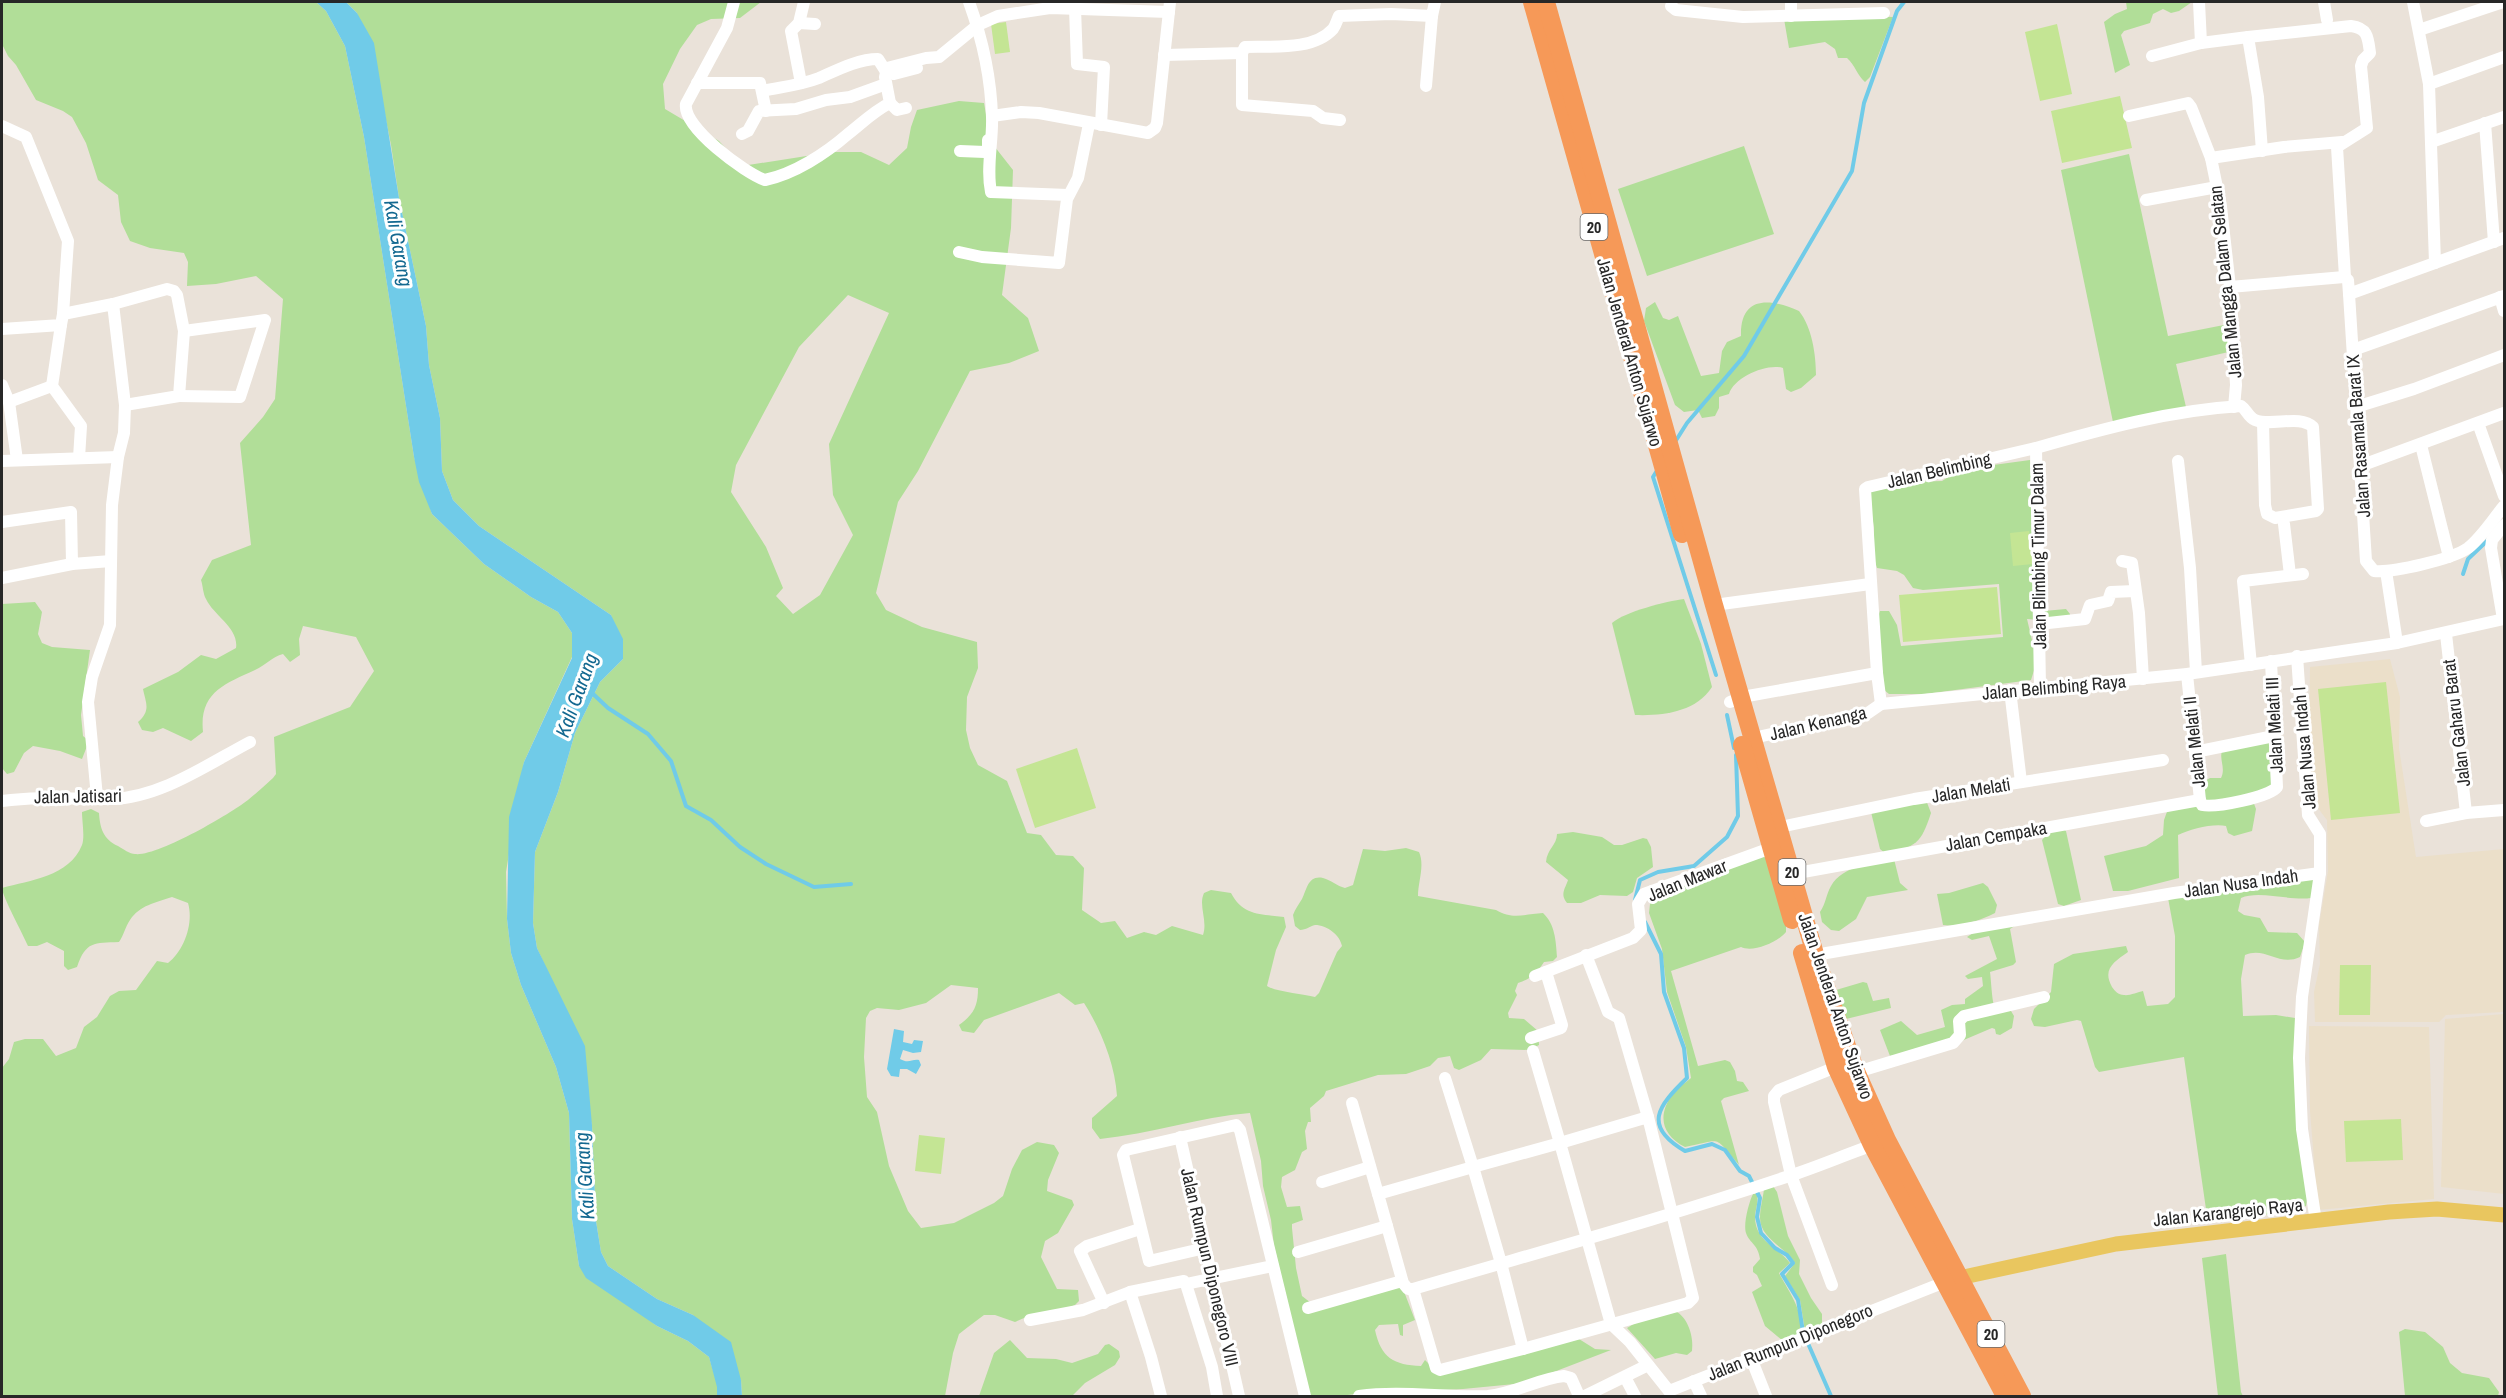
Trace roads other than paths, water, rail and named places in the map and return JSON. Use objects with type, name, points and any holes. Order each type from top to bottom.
[{"type":"highway","name":"Jalan Jenderal Anton Sujarwo","points":[[1532,2],[1549,38],[1736,699],[1753,738],[1815,955],[1857,1072],[1879,1143]]},
{"type":"highway","name":"Jalan Jenderal Anton Sujarwo","points":[[1546,2],[1549,38]]},
{"type":"highway","name":"Jalan Jenderal Anton Sujarwo","points":[[1664,450],[1714,605],[1771,848],[1836,1067],[1953,1277]]},
{"type":"highway","name":"20","points":[[1953,1277],[2005,1396]]},
{"type":"highway","name":"20","points":[[1953,1277],[2022,1396]]},
{"type":"main road","name":"Jalan Karangrejo Raya","points":[[1953,1277],[2116,1244],[2389,1212],[2437,1209],[2505,1215]]},
{"type":"street","points":[[734,2],[727,28],[685,108],[690,121],[717,147],[765,180],[795,169],[826,152],[869,116],[890,103]]},
{"type":"street","points":[[801,83],[791,31],[799,23],[804,2]]},
{"type":"street","points":[[969,2],[978,25],[986,65],[992,119],[991,192],[1068,195]]},
{"type":"street","points":[[1426,86],[1435,2]]},
{"type":"street","points":[[1723,2],[1723,15]]},
{"type":"street","points":[[1791,2],[1791,16]]},
{"type":"street","points":[[2199,2],[2201,43]]},
{"type":"street","points":[[2324,2],[2327,20]]},
{"type":"street","points":[[2413,2],[2429,84],[2435,263]]},
{"type":"street","points":[[2419,30],[2503,2]]},
{"type":"street","points":[[906,108],[897,110],[890,103],[888,76],[890,66],[936,58],[978,25],[998,16],[1050,5],[1075,8],[1169,7],[1155,128],[1148,133],[1039,113],[1021,112],[992,119]]},
{"type":"street","points":[[1671,6],[1676,10],[1723,15],[1791,16],[1845,8],[1884,13]]},
{"type":"street","points":[[959,252],[982,257],[1059,263],[1068,195],[1078,178],[1095,124],[1104,67],[1077,64],[1075,8]]},
{"type":"street","points":[[1340,120],[1323,118],[1313,111],[1242,105],[1242,53],[1245,47],[1296,45],[1308,42],[1332,30],[1339,16],[1390,14],[1432,16]]},
{"type":"street","points":[[799,23],[815,24]]},
{"type":"street","points":[[2152,56],[2201,43],[2330,27],[2361,27],[2367,34],[2370,53],[2361,66],[2367,128],[2342,142],[2284,147],[2211,158]]},
{"type":"street","points":[[2248,37],[2258,97],[2262,151]]},
{"type":"street","points":[[1164,55],[1242,53]]},
{"type":"street","points":[[2429,84],[2505,57]]},
{"type":"street","points":[[763,91],[801,83],[855,63],[874,59],[878,59],[888,76]]},
{"type":"street","points":[[742,134],[750,129],[759,111],[796,109],[826,100],[850,97],[888,76]]},
{"type":"street","points":[[697,83],[757,82],[763,91],[766,111]]},
{"type":"street","name":"Jalan Mangga Dalam Selatan","points":[[2129,116],[2189,104],[2211,158],[2230,287],[2236,384],[2234,407]]},
{"type":"street","points":[[2431,142],[2505,117]]},
{"type":"street","points":[[960,151],[987,150],[988,128],[992,119]]},
{"type":"street","points":[[2349,294],[2499,240],[2485,123]]},
{"type":"street","points":[[2,126],[26,137],[68,241],[62,319],[52,386],[81,426],[79,458]]},
{"type":"street","points":[[787,179],[832,155],[844,145],[848,135]]},
{"type":"street","name":"Jalan Rasamala Barat IX","points":[[2342,142],[2337,147],[2337,154],[2345,277],[2349,294],[2353,350],[2366,561],[2370,568],[2382,571]]},
{"type":"street","points":[[2146,200],[2217,187]]},
{"type":"street","points":[[2230,287],[2345,277]]},
{"type":"street","points":[[2,329],[62,319],[167,289],[174,291],[177,295],[184,331],[179,396]]},
{"type":"street","points":[[2353,350],[2502,297],[2505,310]]},
{"type":"street","points":[[98,797],[88,702],[92,677],[110,625],[112,505],[118,457],[124,433],[125,405],[113,304]]},
{"type":"street","points":[[125,405],[179,396],[240,398],[265,320],[184,331]]},
{"type":"street","points":[[2356,407],[2414,389],[2505,355]]},
{"type":"street","points":[[2,384],[9,402],[17,460]]},
{"type":"street","points":[[9,402],[52,386]]},
{"type":"street","points":[[2234,407],[2245,408],[2248,416],[2263,422],[2305,423],[2313,427],[2318,509],[2316,511],[2275,518],[2267,514],[2263,422]]},
{"type":"street","name":"Jalan Blimbing Timur Dalam","points":[[2040,687],[2036,448],[2119,426],[2205,409],[2234,407]]},
{"type":"street","points":[[2360,466],[2505,413]]},
{"type":"street","points":[[2478,423],[2505,496]]},
{"type":"street","points":[[2421,445],[2449,557]]},
{"type":"street","name":"Jalan Belimbing","points":[[1877,673],[1864,491],[1866,488],[2036,448]]},
{"type":"street","points":[[2,461],[118,457]]},
{"type":"street","name":"Jalan Melati II","points":[[2178,461],[2186,529],[2195,752],[2200,800],[2202,805],[2212,805],[2269,794],[2276,790]]},
{"type":"street","points":[[2396,644],[2382,571],[2449,557],[2462,551],[2474,543],[2505,506]]},
{"type":"street","points":[[2,522],[71,512],[72,564]]},
{"type":"street","points":[[2284,524],[2290,575]]},
{"type":"street","points":[[2504,619],[2498,557],[2492,542],[2505,525]]},
{"type":"street","points":[[2,578],[72,564],[111,561]]},
{"type":"street","points":[[2122,561],[2132,563],[2139,613],[2143,679]]},
{"type":"street","points":[[2251,665],[2243,581],[2303,574]]},
{"type":"street","points":[[1714,605],[1870,584]]},
{"type":"street","points":[[2039,624],[2085,619],[2090,605],[2108,601],[2111,592],[2135,591]]},
{"type":"street","name":"Jalan Belimbing Raya","points":[[1881,704],[2040,687],[2143,679],[2251,665],[2297,656],[2396,644],[2504,619]]},
{"type":"street","name":"Jalan Gaharu Barat","points":[[2446,634],[2466,813]]},
{"type":"street","name":"Jalan Nusa Indah I","points":[[2297,656],[2308,815],[2320,834],[2320,873]]},
{"type":"street","name":"Jalan Melati III","points":[[2271,661],[2276,790]]},
{"type":"street","points":[[1736,699],[1877,673],[1881,704]]},
{"type":"street","points":[[2010,690],[2021,782]]},
{"type":"street","name":"Jalan Kenanga","points":[[1753,738],[1868,713],[1881,704]]},
{"type":"street","points":[[2195,752],[2274,736]]},
{"type":"street","name":"Jalan Jatisari","points":[[2,801],[24,798],[98,797],[112,799],[151,791],[178,780],[250,742]]},
{"type":"street","name":"Jalan Melati","points":[[1780,827],[1914,799],[2163,760]]},
{"type":"street","name":"Jalan Cempaka","points":[[1792,874],[2200,800]]},
{"type":"street","name":"Jalan Gaharu Barat","points":[[2426,821],[2466,813],[2505,810]]},
{"type":"street","name":"Jalan Mawar","points":[[1560,1143],[1532,1045],[1561,1028],[1562,1025],[1540,974],[1637,934],[1641,930],[1638,910],[1644,894],[1771,848]]},
{"type":"street","name":"Jalan Nusa Indah","points":[[1815,955],[2162,895],[2320,873],[2302,997],[2299,1058],[2302,1129],[2316,1222]]},
{"type":"street","points":[[1413,1289],[1438,1369],[1688,1304],[1692,1300],[1693,1294],[1673,1213],[1619,1018],[1608,1012],[1586,955]]},
{"type":"street","points":[[1857,1072],[1953,1043],[1960,1035],[1959,1021],[1964,1016],[2044,997]]},
{"type":"street","points":[[1832,1285],[1791,1175],[1774,1096],[1779,1090],[1836,1067]]},
{"type":"street","points":[[1445,1078],[1501,1263],[1522,1349]]},
{"type":"street","points":[[1352,1103],[1402,1281],[1408,1289],[1586,1240],[1762,1185],[1879,1143]]},
{"type":"street","points":[[1378,1194],[1648,1117]]},
{"type":"street","points":[[1205,1248],[1149,1261],[1123,1155],[1126,1150],[1238,1126],[1305,1396]]},
{"type":"street","name":"Jalan Rumpun Diponegoro VIII","points":[[1180,1137],[1239,1396]]},
{"type":"street","points":[[1560,1143],[1611,1324]]},
{"type":"street","points":[[1322,1182],[1370,1167]]},
{"type":"street","points":[[1298,1252],[1387,1226]]},
{"type":"street","points":[[1104,1303],[1080,1251],[1087,1246],[1140,1229]]},
{"type":"street","points":[[1030,1320],[1083,1310],[1130,1292],[1184,1281],[1186,1284],[1272,1266]]},
{"type":"street","name":"Jalan Rumpun Diponegoro","points":[[1611,1324],[1669,1391],[1953,1277]]},
{"type":"street","points":[[1308,1308],[1402,1281]]},
{"type":"street","points":[[1186,1284],[1212,1367],[1217,1396]]},
{"type":"street","points":[[1130,1292],[1151,1357],[1158,1395]]},
{"type":"street","points":[[1751,1358],[1766,1396]]},
{"type":"street","points":[[1585,1396],[1648,1365]]},
{"type":"street","points":[[1359,1396],[1386,1393],[1487,1396],[1507,1393],[1564,1376],[1571,1378],[1579,1396]]},
{"type":"street","points":[[1625,1377],[1635,1396]]},
{"type":"street","points":[[1694,1381],[1701,1396]]},
{"type":"water","name":"Kali Garang","points":[[316,2],[346,2],[357,13],[374,43],[399,198],[426,326],[429,365],[440,418],[442,471],[453,500],[479,526],[611,615],[623,639],[623,659],[600,682],[575,733],[558,792],[535,852],[533,923],[537,948],[585,1046],[592,1125],[596,1221],[601,1252],[608,1266],[657,1299],[693,1315],[731,1342],[741,1380],[742,1396],[717,1396],[717,1387],[709,1357],[688,1341],[657,1326],[586,1278],[579,1266],[572,1219],[569,1113],[556,1067],[521,985],[511,953],[507,919],[509,817],[524,762],[572,658],[572,633],[558,612],[531,597],[484,564],[432,514],[419,482],[364,137],[345,46],[326,11]]},
{"type":"water","points":[[894,1029],[904,1031],[903,1042],[912,1044],[914,1040],[923,1041],[921,1052],[913,1053],[903,1050],[900,1059],[919,1060],[921,1065],[916,1074],[907,1069],[900,1069],[899,1077],[891,1076],[887,1069]]},
{"type":"waterway","points":[[1675,442],[1687,423],[1744,356],[1852,171],[1864,103],[1897,11],[1904,2]]},
{"type":"waterway","points":[[1658,469],[1653,477],[1716,675]]},
{"type":"waterway","points":[[2463,574],[2468,559],[2488,540]]},
{"type":"waterway","name":"Kali Garang","points":[[591,692],[608,708],[648,734],[671,761],[686,806],[711,820],[740,847],[766,864],[814,887],[851,884]]},
{"type":"waterway","points":[[1727,715],[1734,748]]},
{"type":"waterway","points":[[1635,900],[1640,880],[1658,872],[1694,866],[1727,837],[1738,816],[1736,755]]},
{"type":"waterway","points":[[1645,922],[1661,954],[1664,992],[1684,1048],[1687,1078],[1662,1107],[1659,1124],[1663,1133],[1685,1151],[1712,1144],[1725,1150],[1740,1171],[1749,1176],[1760,1198],[1757,1217],[1761,1233],[1793,1263],[1782,1274],[1798,1300],[1803,1332],[1831,1396]]}]
